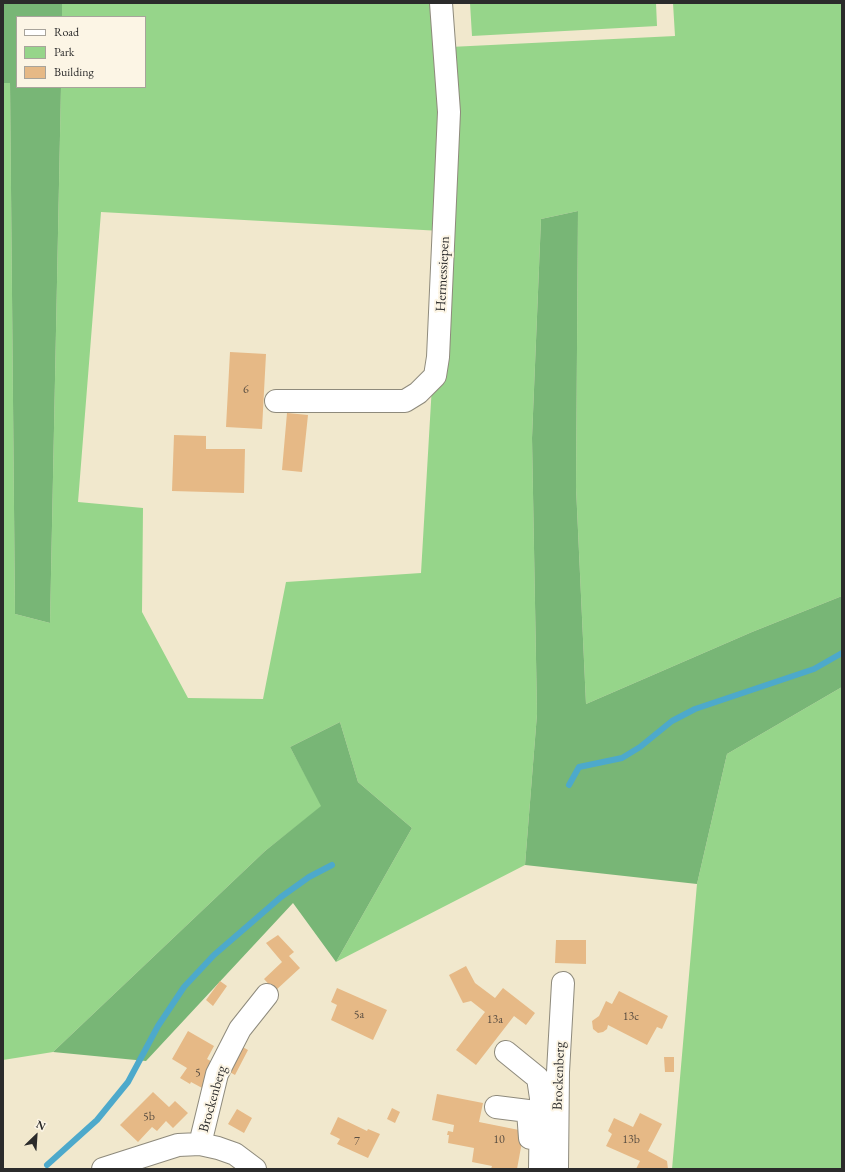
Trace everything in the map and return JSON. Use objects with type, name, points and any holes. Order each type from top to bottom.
[{"type":"street","name":"Hermessiepen","points":[[276,401],[405,401],[418,393],[435,376],[438,357],[449,112],[441,3]]},
{"type":"street","name":"Brockenberg","points":[[557,1169],[558,1072],[563,983]]},
{"type":"street","name":"Brockenberg","points":[[200,1144],[217,1074],[240,1029],[267,995]]},
{"type":"street","name":"Brockenberg","points":[[506,1052],[538,1078],[541,1098],[540,1169]]},
{"type":"street","points":[[496,1107],[528,1111],[530,1138],[525,1169]]},
{"type":"street","name":"Brockenberg","points":[[103,1169],[178,1145],[200,1144],[235,1154],[255,1169]]},
{"type":"green space","points":[[3,3],[62,3],[62,16],[16,16],[16,88],[61,88],[50,623],[15,614],[10,83],[3,83]]},
{"type":"green space","points":[[62,3],[434,3],[450,47],[675,36],[673,3],[842,3],[842,596],[752,632],[586,704],[576,487],[578,211],[541,219],[532,438],[537,714],[525,865],[336,962],[412,828],[358,782],[340,722],[290,747],[322,806],[265,851],[53,1052],[3,1060],[3,83],[10,82],[15,614],[50,623],[61,88],[146,88],[146,16],[62,16]],"holes":[[[101,212],[441,231],[421,573],[286,582],[263,699],[188,698],[142,612],[143,508],[78,502]]]},
{"type":"green space","points":[[470,3],[656,3],[657,26],[472,36]]},
{"type":"green space","points":[[578,211],[576,487],[586,704],[752,632],[842,596],[842,687],[727,754],[697,884],[525,865],[537,714],[532,438],[541,219]]},
{"type":"green space","points":[[842,687],[842,1169],[672,1169],[697,884],[727,754]]},
{"type":"green space","points":[[340,722],[358,782],[412,828],[336,962],[293,903],[146,1061],[53,1052],[265,851],[321,806],[290,747]]},
{"type":"building","points":[[230,352],[266,354],[262,429],[226,427]]},
{"type":"building","points":[[287,413],[308,415],[302,472],[282,470]]},
{"type":"building","points":[[174,435],[206,436],[206,449],[245,449],[244,493],[172,491]]},
{"type":"building","points":[[278,935],[294,952],[289,956],[300,968],[275,991],[264,979],[282,962],[266,943]]},
{"type":"building","points":[[556,940],[586,940],[586,964],[555,963]]},
{"type":"building","points":[[466,966],[475,983],[495,998],[503,988],[535,1013],[526,1025],[514,1016],[476,1065],[456,1050],[485,1012],[471,1001],[463,1003],[449,975]]},
{"type":"building","points":[[220,981],[227,986],[213,1006],[206,1000]]},
{"type":"building","points":[[337,988],[387,1010],[373,1040],[331,1020],[337,1005],[331,1002]]},
{"type":"building","points":[[619,991],[668,1016],[662,1029],[657,1027],[647,1045],[608,1025],[607,1029],[603,1032],[598,1033],[593,1029],[592,1021],[599,1016],[606,1001],[612,1004]]},
{"type":"building","points":[[188,1031],[214,1046],[207,1059],[218,1065],[204,1089],[191,1082],[190,1084],[180,1078],[187,1068],[172,1059]]},
{"type":"building","points":[[239,1045],[248,1050],[235,1075],[226,1070]]},
{"type":"building","points":[[664,1057],[674,1057],[674,1072],[665,1072]]},
{"type":"building","points":[[153,1092],[169,1107],[175,1101],[188,1113],[173,1128],[166,1121],[157,1131],[152,1127],[138,1142],[120,1125]]},
{"type":"building","points":[[437,1094],[483,1103],[479,1122],[524,1131],[517,1169],[491,1169],[492,1166],[472,1162],[474,1148],[448,1143],[448,1131],[453,1132],[454,1125],[432,1120]]},
{"type":"building","points":[[392,1108],[400,1112],[395,1123],[387,1119]]},
{"type":"building","points":[[237,1109],[252,1118],[244,1133],[228,1124]]},
{"type":"building","points":[[640,1113],[662,1124],[648,1151],[667,1161],[668,1169],[636,1169],[640,1161],[606,1146],[612,1134],[608,1131],[614,1118],[633,1127]]},
{"type":"building","points":[[338,1117],[367,1131],[368,1129],[380,1134],[368,1158],[337,1144],[340,1139],[330,1134]]},
{"type":"waterway","points":[[569,785],[579,767],[622,758],[640,747],[672,721],[695,709],[814,669],[842,653]]},
{"type":"waterway","points":[[47,1165],[97,1120],[128,1082],[158,1026],[184,987],[214,955],[281,897],[309,877],[332,865]]}]
